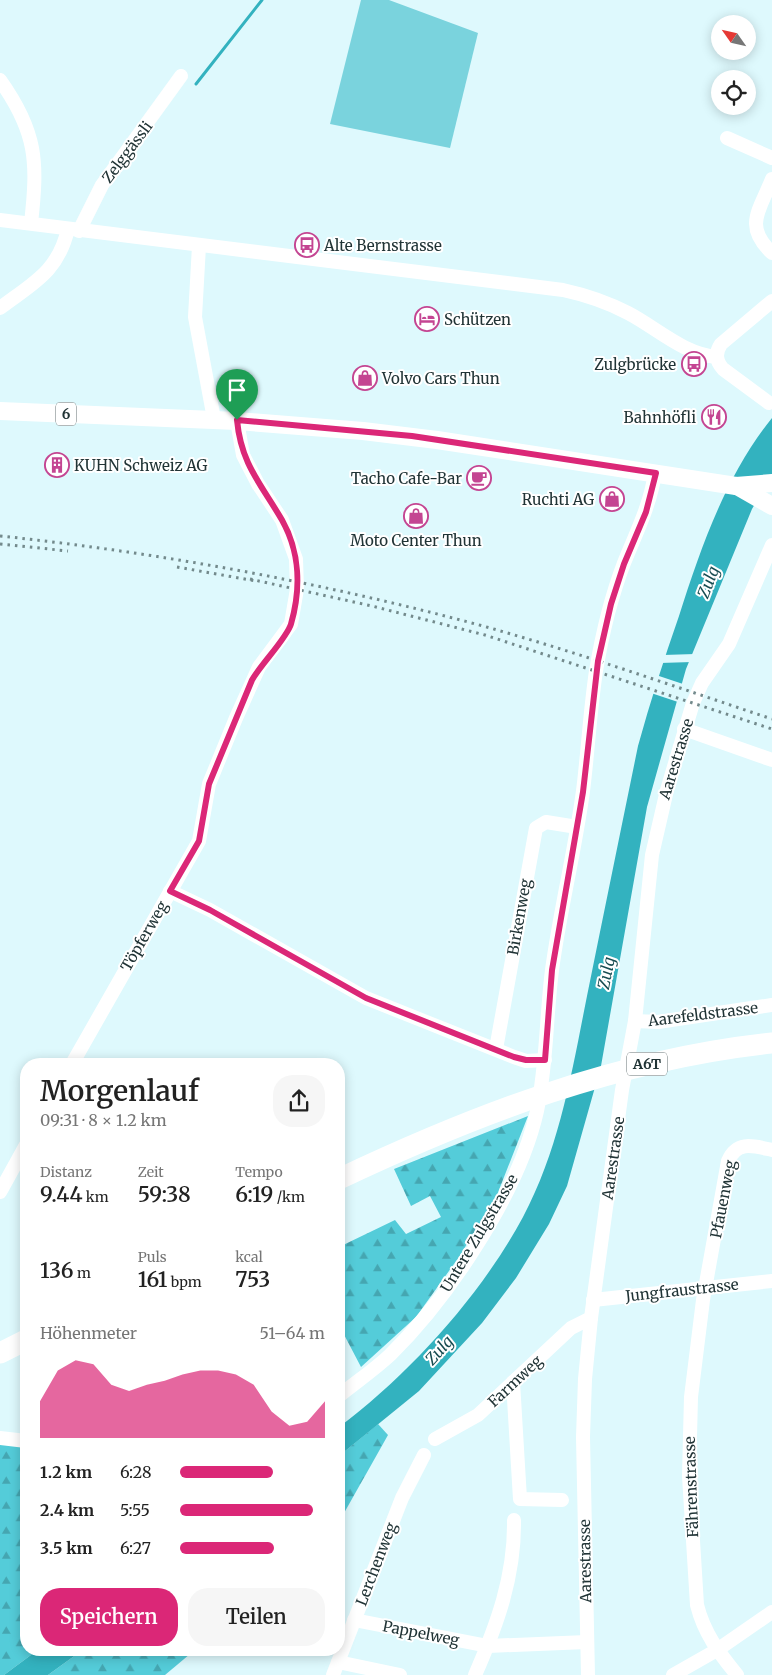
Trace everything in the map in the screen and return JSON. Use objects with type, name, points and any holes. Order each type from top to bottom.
[{"type":"highway","name":"A6T","points":[[345,1176],[419,1143],[524,1101],[598,1077],[660,1061],[772,1043]]},
{"type":"highway","points":[[0,1353],[20,1343]]},
{"type":"main road","name":"6","points":[[0,411],[237,420],[412,436],[730,485],[772,483]]},
{"type":"main road","name":"6","points":[[730,485],[769,503]]},
{"type":"street","name":"Zelggässli","points":[[0,308],[46,273],[56,261],[73,230],[102,185],[181,76]]},
{"type":"street","points":[[0,80],[18,109],[32,144],[36,179],[31,223]]},
{"type":"street","points":[[726,138],[772,158]]},
{"type":"street","points":[[772,179],[755,226],[758,237],[772,253]]},
{"type":"street","points":[[0,220],[579,294],[606,302],[628,313],[694,353],[716,357],[723,369],[769,403]]},
{"type":"street","points":[[199,246],[195,317],[214,419]]},
{"type":"street","points":[[716,357],[721,344],[772,301]]},
{"type":"street","name":"Töpferweg","points":[[75,1058],[199,841],[209,784],[249,688],[259,667],[288,630],[296,598],[297,566],[289,535],[250,471],[239,442],[237,420]]},
{"type":"street","name":"Untere Zulgstrasse","points":[[345,1391],[388,1356],[421,1322],[463,1264],[519,1167],[537,1112],[545,1060],[552,970],[577,827],[600,650],[620,575],[650,501],[656,473]]},
{"type":"street","name":"Aarestrasse","points":[[588,1675],[583,1437],[585,1379],[590,1318],[623,1082],[635,1021],[654,839],[684,729],[702,683],[722,656],[771,549]]},
{"type":"street","points":[[684,729],[772,760]]},
{"type":"street","name":"Birkenweg","points":[[496,1049],[536,828],[546,822],[577,827]]},
{"type":"street","points":[[170,891],[210,910],[366,998],[526,1060],[545,1060]]},
{"type":"street","name":"Aarefeldstrasse","points":[[635,1021],[658,1022],[772,1005]]},
{"type":"street","name":"Pfauenweg","points":[[705,1288],[731,1154],[743,1145],[772,1150]]},
{"type":"street","points":[[0,1192],[20,1156]]},
{"type":"street","name":"Jungfraustrasse","points":[[593,1300],[772,1281]]},
{"type":"street","name":"Fährenstrasse","points":[[705,1288],[691,1397],[689,1476],[695,1589],[702,1622],[717,1650],[737,1675]]},
{"type":"street","name":"Farmweg","points":[[435,1439],[478,1415],[574,1325],[590,1318]]},
{"type":"street","points":[[513,1382],[520,1499],[562,1500]]},
{"type":"street","points":[[0,1438],[20,1440]]},
{"type":"street","name":"Lerchenweg","points":[[345,1643],[402,1498],[424,1455]]},
{"type":"street","points":[[475,1675],[488,1646],[510,1577],[514,1520]]},
{"type":"street","points":[[673,1675],[717,1650],[772,1612]]},
{"type":"street","name":"Pappelweg","points":[[354,1620],[488,1646],[587,1642]]},
{"type":"street","name":"Lerchenweg","points":[[335,1669],[340,1656]]},
{"type":"street","points":[[335,1669],[400,1675]]},
{"type":"green space","points":[[528,1116],[497,1195],[459,1257],[416,1317],[361,1367],[345,1336],[345,1244],[395,1220],[406,1234],[441,1217],[430,1196],[411,1206],[394,1169]]},
{"type":"green space","points":[[378,1424],[388,1435],[345,1511],[345,1451]]},
{"type":"green space","points":[[0,1444],[20,1446],[20,1656],[30,1656],[4,1675],[0,1675]]},
{"type":"green space","points":[[74,1656],[188,1656],[165,1675],[48,1675]]},
{"type":"shaded area","points":[[361,0],[389,0],[478,33],[450,148],[330,124]]},
{"type":"water","name":"Zulg","points":[[772,418],[772,475],[752,509],[686,669],[647,807],[601,1066],[567,1186],[549,1224],[516,1278],[482,1323],[419,1391],[345,1451],[345,1422],[392,1383],[465,1304],[506,1246],[536,1190],[556,1136],[570,1080],[638,746],[652,697],[696,564],[716,513],[741,463]]},
{"type":"water","points":[[30,1656],[74,1656],[48,1675],[4,1675]]},
{"type":"pier","points":[[695,654],[692,662],[660,663],[663,655]]},
{"type":"pier","points":[[656,675],[683,684],[678,702],[651,693]]},
{"type":"waterway","points":[[196,84],[262,0]]},
{"type":"railway","points":[[0,536],[122,551],[243,571],[423,610],[556,647],[772,719]]},
{"type":"railway","points":[[0,544],[68,551]]},
{"type":"railway","points":[[177,567],[256,581]]},
{"type":"railway","points":[[250,579],[372,606],[485,635],[772,729]]},
{"type":"place","name":"Alte Bernstrasse","points":[[307,245]]},
{"type":"place","name":"Schützen","points":[[427,319]]},
{"type":"place","name":"Zulgbrücke","points":[[694,364]]},
{"type":"place","name":"Volvo Cars Thun","points":[[365,378]]},
{"type":"place","name":"Bahnhöfli","points":[[714,417]]},
{"type":"place","name":"KUHN Schweiz AG","points":[[57,465]]},
{"type":"place","name":"Tacho Cafe-Bar","points":[[479,478]]},
{"type":"place","name":"Ruchti AG","points":[[612,499]]},
{"type":"place","name":"Moto Center Thun","points":[[416,516]]},
{"type":"route","points":[[237,420],[412,436],[656,473],[650,501],[624,564],[611,604],[598,661],[583,792],[552,970],[545,1060],[535,1061],[514,1057],[379,1004],[210,910],[170,891],[199,841],[203,829],[207,793],[212,774],[252,680],[259,667],[288,630],[296,598],[298,573],[289,535],[282,520],[250,471],[239,442],[237,420]]}]
